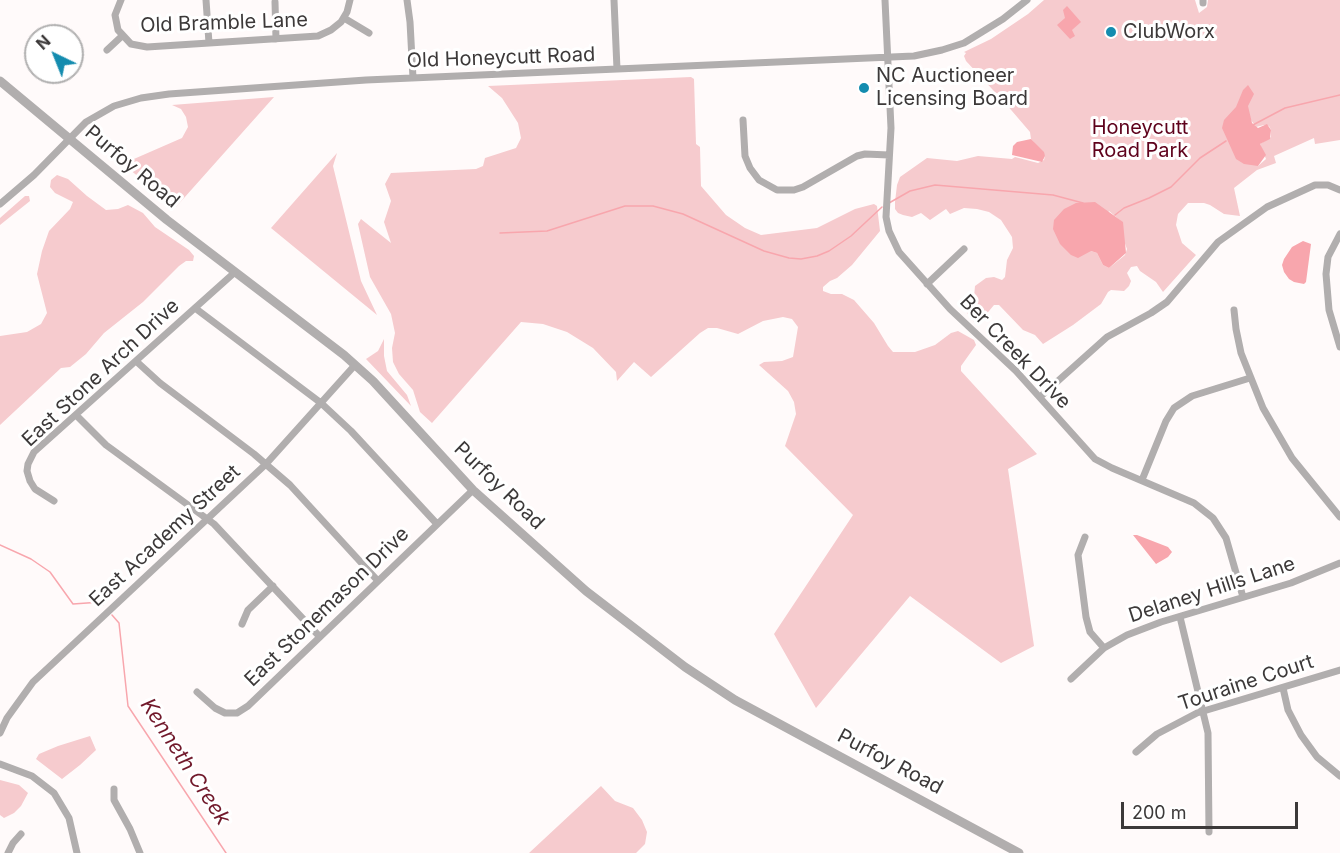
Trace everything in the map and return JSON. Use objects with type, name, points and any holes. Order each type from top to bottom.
[{"type":"street","name":"Old Bramble Lane","points":[[121,0],[116,10],[115,20],[122,36],[131,44],[141,47],[318,36],[331,30],[344,18]]},
{"type":"street","points":[[206,0],[209,43]]},
{"type":"street","points":[[350,0],[344,18],[369,33]]},
{"type":"street","points":[[406,0],[411,22],[413,78]]},
{"type":"street","points":[[614,0],[617,69]]},
{"type":"street","name":"Ber Creek Drive","points":[[885,0],[891,128],[886,209],[889,231],[903,258],[1040,397],[1095,459],[1194,503],[1214,518],[1226,538],[1243,597]]},
{"type":"street","name":"Old Honeycutt Road","points":[[0,204],[34,175],[86,122],[106,110],[130,100],[148,96],[413,78],[889,57],[933,52],[964,43],[1003,19],[1027,0]]},
{"type":"street","points":[[275,2],[276,39]]},
{"type":"street","points":[[107,50],[122,36]]},
{"type":"street","name":"Purfoy Road","points":[[0,81],[167,220],[355,365],[473,490],[586,591],[718,690],[1019,853]]},
{"type":"street","points":[[743,120],[745,156],[750,168],[759,180],[777,190],[803,187],[857,156],[890,155]]},
{"type":"street","points":[[1040,397],[1107,337],[1167,302],[1218,242],[1267,207],[1315,185],[1328,185],[1340,190]]},
{"type":"street","points":[[1340,234],[1328,257],[1326,274],[1329,310],[1340,347]]},
{"type":"street","points":[[927,284],[964,249]]},
{"type":"street","name":"East Stone Arch Drive","points":[[54,501],[32,485],[28,477],[28,464],[34,452],[234,273]]},
{"type":"street","points":[[195,308],[321,403],[351,431],[437,524]]},
{"type":"street","points":[[1234,310],[1241,353],[1263,408],[1292,458],[1340,517]]},
{"type":"street","points":[[136,361],[160,383],[290,485],[378,581]]},
{"type":"street","name":"East Academy Street","points":[[0,733],[7,717],[33,682],[266,464],[355,365]]},
{"type":"street","points":[[1142,480],[1166,421],[1174,408],[1192,396],[1250,378]]},
{"type":"street","points":[[76,415],[106,445],[207,519],[320,637]]},
{"type":"street","name":"East Stonemason Drive","points":[[197,692],[219,711],[237,712],[248,706],[473,490]]},
{"type":"street","points":[[1085,537],[1078,555],[1086,617],[1090,632],[1104,648]]},
{"type":"street","name":"Delaney Hills Lane","points":[[1071,679],[1104,648],[1127,635],[1291,583],[1340,563]]},
{"type":"street","points":[[242,624],[248,610],[273,586]]},
{"type":"street","points":[[1180,617],[1208,733],[1209,832]]},
{"type":"street","name":"Touraine Court","points":[[1136,752],[1157,734],[1202,711],[1340,670]]},
{"type":"street","points":[[1283,688],[1288,710],[1301,735],[1317,757],[1340,776]]},
{"type":"street","points":[[0,764],[32,776],[54,794],[69,818],[77,853]]},
{"type":"street","points":[[114,789],[114,800],[140,853]]},
{"type":"street","points":[[8,853],[21,834]]},
{"type":"green space","name":"Honeycutt Road Park","points":[[1044,0],[1195,0],[1199,13],[1207,7],[1208,0],[1340,0],[1340,140],[1315,144],[1314,138],[1274,156],[1276,163],[1257,170],[1234,188],[1240,216],[1224,214],[1204,203],[1188,203],[1178,214],[1176,225],[1182,243],[1196,255],[1163,292],[1156,282],[1140,271],[1137,266],[1131,267],[1127,273],[1131,281],[1124,291],[1111,290],[1101,304],[1043,344],[1035,335],[1023,330],[999,305],[994,305],[979,323],[973,321],[965,310],[974,297],[975,286],[986,278],[994,277],[1002,280],[1005,277],[1007,260],[1013,248],[1012,237],[1001,220],[989,212],[977,209],[964,208],[950,214],[946,209],[930,220],[921,213],[912,217],[898,213],[895,209],[897,185],[900,177],[927,158],[957,161],[978,156],[1012,159],[1015,157],[1038,163],[1044,160],[1045,156],[1031,139],[1030,132],[964,56],[966,53],[964,52],[991,39]],"holes":[[[1251,120],[1256,127],[1264,125],[1269,126],[1271,130],[1271,137],[1260,144],[1266,159],[1258,166]],[[1109,211],[1122,222],[1127,249],[1125,255],[1109,268],[1103,265],[1097,253],[1091,251]]]},
{"type":"green space","points":[[691,77],[694,79],[696,144],[700,147],[701,186],[726,215],[745,228],[761,235],[817,228],[855,209],[874,204],[877,206],[880,231],[852,265],[823,287],[823,291],[842,294],[854,300],[874,323],[893,352],[915,352],[935,345],[951,333],[958,331],[974,340],[976,345],[961,366],[961,371],[1037,454],[1008,469],[1034,646],[1001,663],[910,596],[816,708],[774,634],[853,515],[785,446],[796,414],[794,402],[788,391],[759,365],[793,357],[798,327],[792,319],[783,317],[763,321],[738,334],[708,328],[651,377],[634,362],[617,381],[616,372],[593,348],[567,332],[543,324],[521,322],[432,423],[420,412],[413,390],[399,374],[393,362],[392,348],[395,333],[391,314],[370,277],[358,224],[361,219],[391,243],[384,222],[391,201],[385,184],[391,173],[476,169],[483,166],[485,158],[516,148],[521,138],[518,123],[502,98],[488,86]]},
{"type":"green space","points":[[274,97],[176,207],[119,161],[127,162],[182,138],[188,127],[186,117],[181,109],[172,105]]},
{"type":"green space","points":[[337,153],[333,166],[361,281],[377,315],[271,228]]},
{"type":"green space","points":[[57,175],[68,179],[106,210],[128,205],[143,213],[155,227],[189,250],[194,256],[193,261],[186,261],[179,266],[143,302],[104,333],[86,354],[70,367],[61,368],[0,425],[0,336],[27,332],[41,324],[47,313],[37,274],[42,251],[49,231],[70,209],[73,202],[55,193],[50,187],[51,180]]},
{"type":"green space","points":[[25,196],[29,196],[30,201],[0,225],[0,218]]},
{"type":"green space","points":[[384,339],[387,371],[407,395],[411,406],[366,359],[378,351]]},
{"type":"green space","points":[[90,736],[96,750],[62,779],[36,759],[39,754]]},
{"type":"green space","points":[[0,780],[19,785],[28,793],[21,806],[4,818],[0,815]]},
{"type":"green space","points":[[601,786],[615,801],[633,808],[642,820],[647,832],[645,844],[636,853],[529,853]]},
{"type":"shaded area","points":[[1067,6],[1081,22],[1072,30],[1075,36],[1070,39],[1057,25],[1065,18],[1063,10]]},
{"type":"shaded area","points":[[1248,85],[1254,94],[1248,106],[1252,123],[1258,128],[1267,124],[1271,130],[1270,139],[1260,144],[1266,155],[1258,166],[1244,164],[1236,159],[1222,128],[1224,120],[1236,107],[1243,90]]},
{"type":"shaded area","points":[[1031,139],[1044,152],[1042,162],[1012,155],[1013,146],[1017,142]]},
{"type":"shaded area","points":[[1095,202],[1123,222],[1126,253],[1109,268],[1103,265],[1097,253],[1091,251],[1078,258],[1071,255],[1060,244],[1053,229],[1054,220],[1064,209],[1076,203]]},
{"type":"shaded area","points":[[1303,241],[1311,244],[1304,284],[1289,279],[1282,265],[1292,247]]},
{"type":"shaded area","points":[[1133,535],[1168,547],[1172,552],[1156,564]]},
{"type":"waterway","points":[[1251,126],[1285,108],[1340,95]]},
{"type":"waterway","points":[[1115,215],[1124,208],[1171,187],[1200,158],[1226,141]]},
{"type":"waterway","points":[[889,203],[910,191],[935,185],[1053,195],[1083,203]]},
{"type":"waterway","points":[[500,233],[547,231],[625,206],[653,206],[683,214],[764,251],[801,259],[829,251],[851,236],[882,207]]},
{"type":"waterway","name":"Kenneth Creek","points":[[0,545],[31,559],[50,572],[73,604],[101,602],[103,605]]},
{"type":"waterway","name":"Kenneth Creek","points":[[112,615],[119,623],[128,706],[226,853]]},
{"type":"place","name":"ClubWorx","points":[[1111,32]]},
{"type":"place","name":"NC Auctioneer Licensing Board","points":[[864,88]]}]
